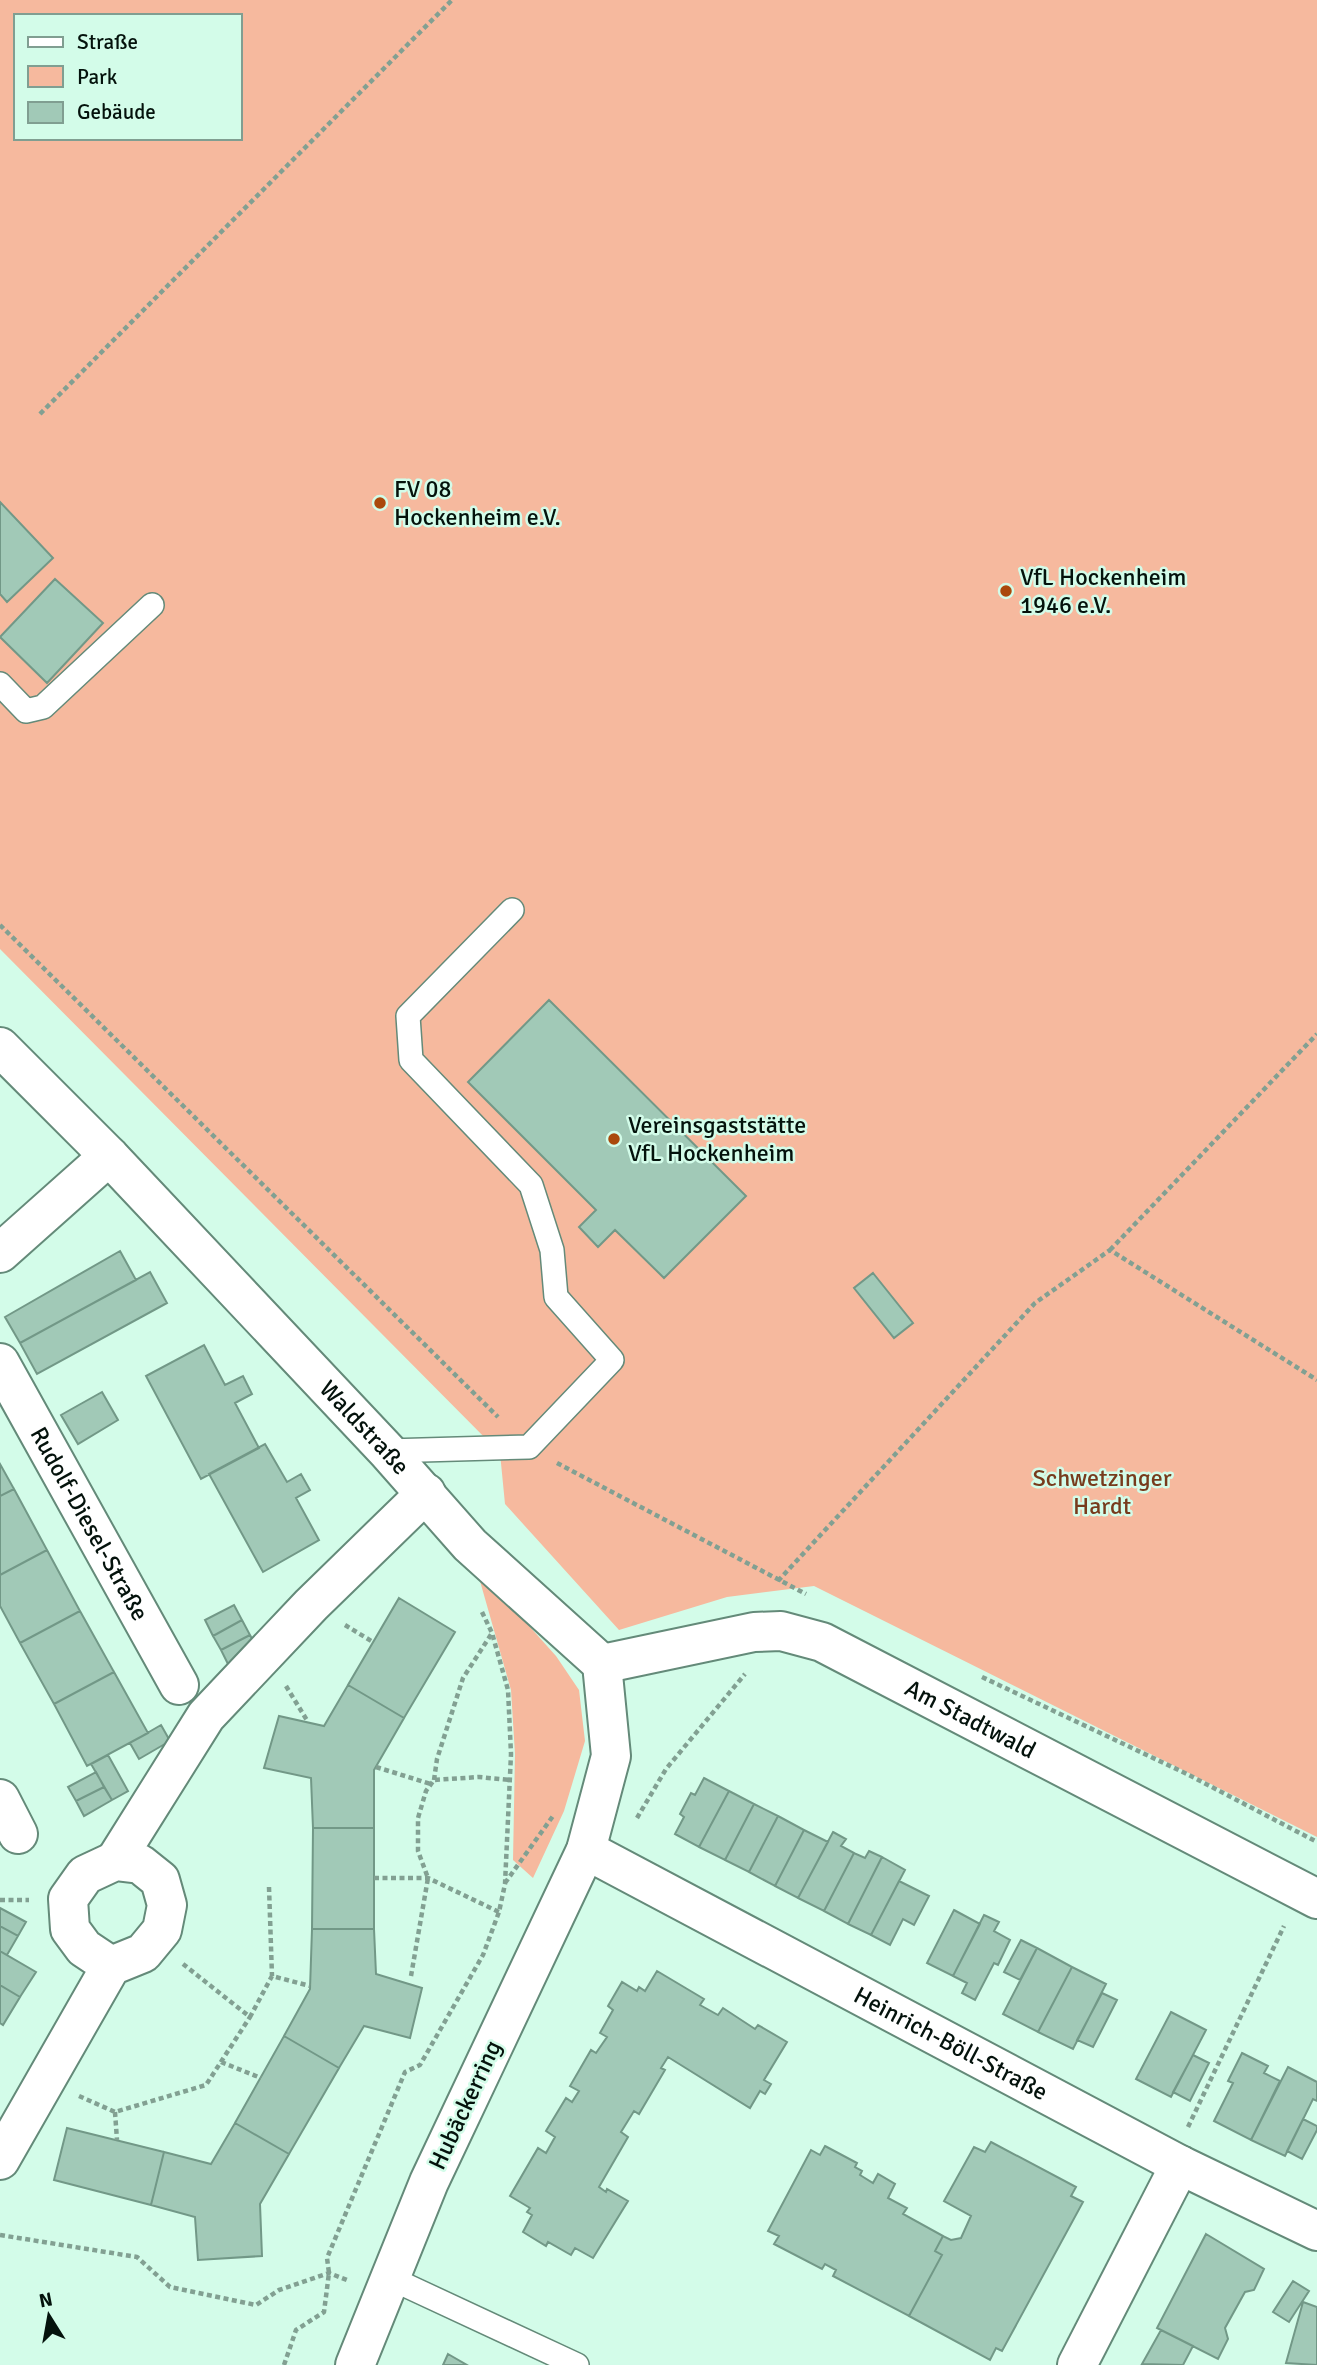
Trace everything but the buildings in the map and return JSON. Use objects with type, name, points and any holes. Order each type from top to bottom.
[{"type":"street","name":"Waldstraße","points":[[0,1047],[109,1156],[426,1493],[470,1545],[602,1664]]},
{"type":"street","points":[[0,1253],[109,1156]]},
{"type":"street","name":"Rudolf-Diesel-Straße","points":[[0,1363],[179,1685]]},
{"type":"street","points":[[116,1861],[206,1716],[311,1605],[426,1493]]},
{"type":"street","name":"Am Stadtwald","points":[[602,1664],[754,1632],[781,1631],[822,1642],[1309,1895]]},
{"type":"street","points":[[586,1850],[611,1756],[602,1664]]},
{"type":"street","points":[[0,1799],[18,1834]]},
{"type":"street","name":"Heinrich-Böll-Straße","points":[[586,1850],[1180,2165],[1317,2231]]},
{"type":"street","name":"Hubäckerring","points":[[355,2365],[429,2182],[586,1850]]},
{"type":"street","points":[[0,2160],[111,1966],[143,1953],[162,1930],[167,1905],[160,1880],[140,1864],[116,1861],[85,1875],[68,1899],[70,1929],[85,1948],[111,1966]]},
{"type":"street","points":[[1077,2365],[1180,2165]]},
{"type":"lane","points":[[0,684],[26,711],[43,706],[152,606]]},
{"type":"lane","points":[[387,1451],[529,1447],[612,1360],[556,1297],[552,1250],[530,1185],[411,1060],[408,1016],[512,910]]},
{"type":"lane","points":[[386,2286],[577,2365]]},
{"type":"path","points":[[40,414],[452,0]]},
{"type":"path","points":[[0,925],[529,1447],[778,1581],[815,1598]]},
{"type":"path","points":[[778,1581],[1035,1303],[1110,1251],[1317,1034]]},
{"type":"path","points":[[1110,1251],[1317,1380]]},
{"type":"path","points":[[284,2365],[296,2330],[324,2312],[329,2273],[327,2258],[405,2072],[420,2065],[483,1955],[499,1912],[505,1884],[510,1780],[509,1690],[492,1633],[477,1600]]},
{"type":"path","points":[[411,1976],[428,1878],[418,1851],[418,1818],[426,1791],[433,1782],[437,1759],[463,1678],[492,1633]]},
{"type":"path","points":[[976,1674],[1187,1774],[1317,1842]]},
{"type":"path","points":[[376,1767],[433,1782],[479,1777],[510,1780]]},
{"type":"path","points":[[505,1884],[554,1815]]},
{"type":"path","points":[[374,1878],[428,1878],[499,1912]]},
{"type":"path","points":[[46,2081],[115,2112],[206,2085],[250,2017],[272,1976],[269,1887]]},
{"type":"path","points":[[1180,2165],[1184,2135],[1309,1895]]},
{"type":"path","points":[[153,1941],[250,2017]]},
{"type":"path","points":[[272,1976],[310,1986]]},
{"type":"path","points":[[221,2062],[261,2078]]},
{"type":"path","points":[[115,2112],[117,2140]]},
{"type":"path","points":[[0,2235],[137,2257],[170,2287],[256,2305],[279,2290],[329,2273],[386,2286]]},
{"type":"green space","name":"Schwetzinger Hardt","points":[[0,0],[1317,0],[1317,1837],[814,1586],[727,1597],[619,1630],[505,1504],[500,1453],[0,949]]},
{"type":"green space","points":[[476,1567],[556,1656],[579,1690],[585,1741],[564,1811],[533,1878],[513,1860],[515,1754],[511,1690]]},
{"type":"place","name":"FV 08 Hockenheim e.V.","points":[[380,503]]},
{"type":"place","name":"VfL Hockenheim 1946 e.V.","points":[[1006,591]]},
{"type":"place","name":"Vereinsgaststätte VfL Hockenheim","points":[[614,1139]]}]
